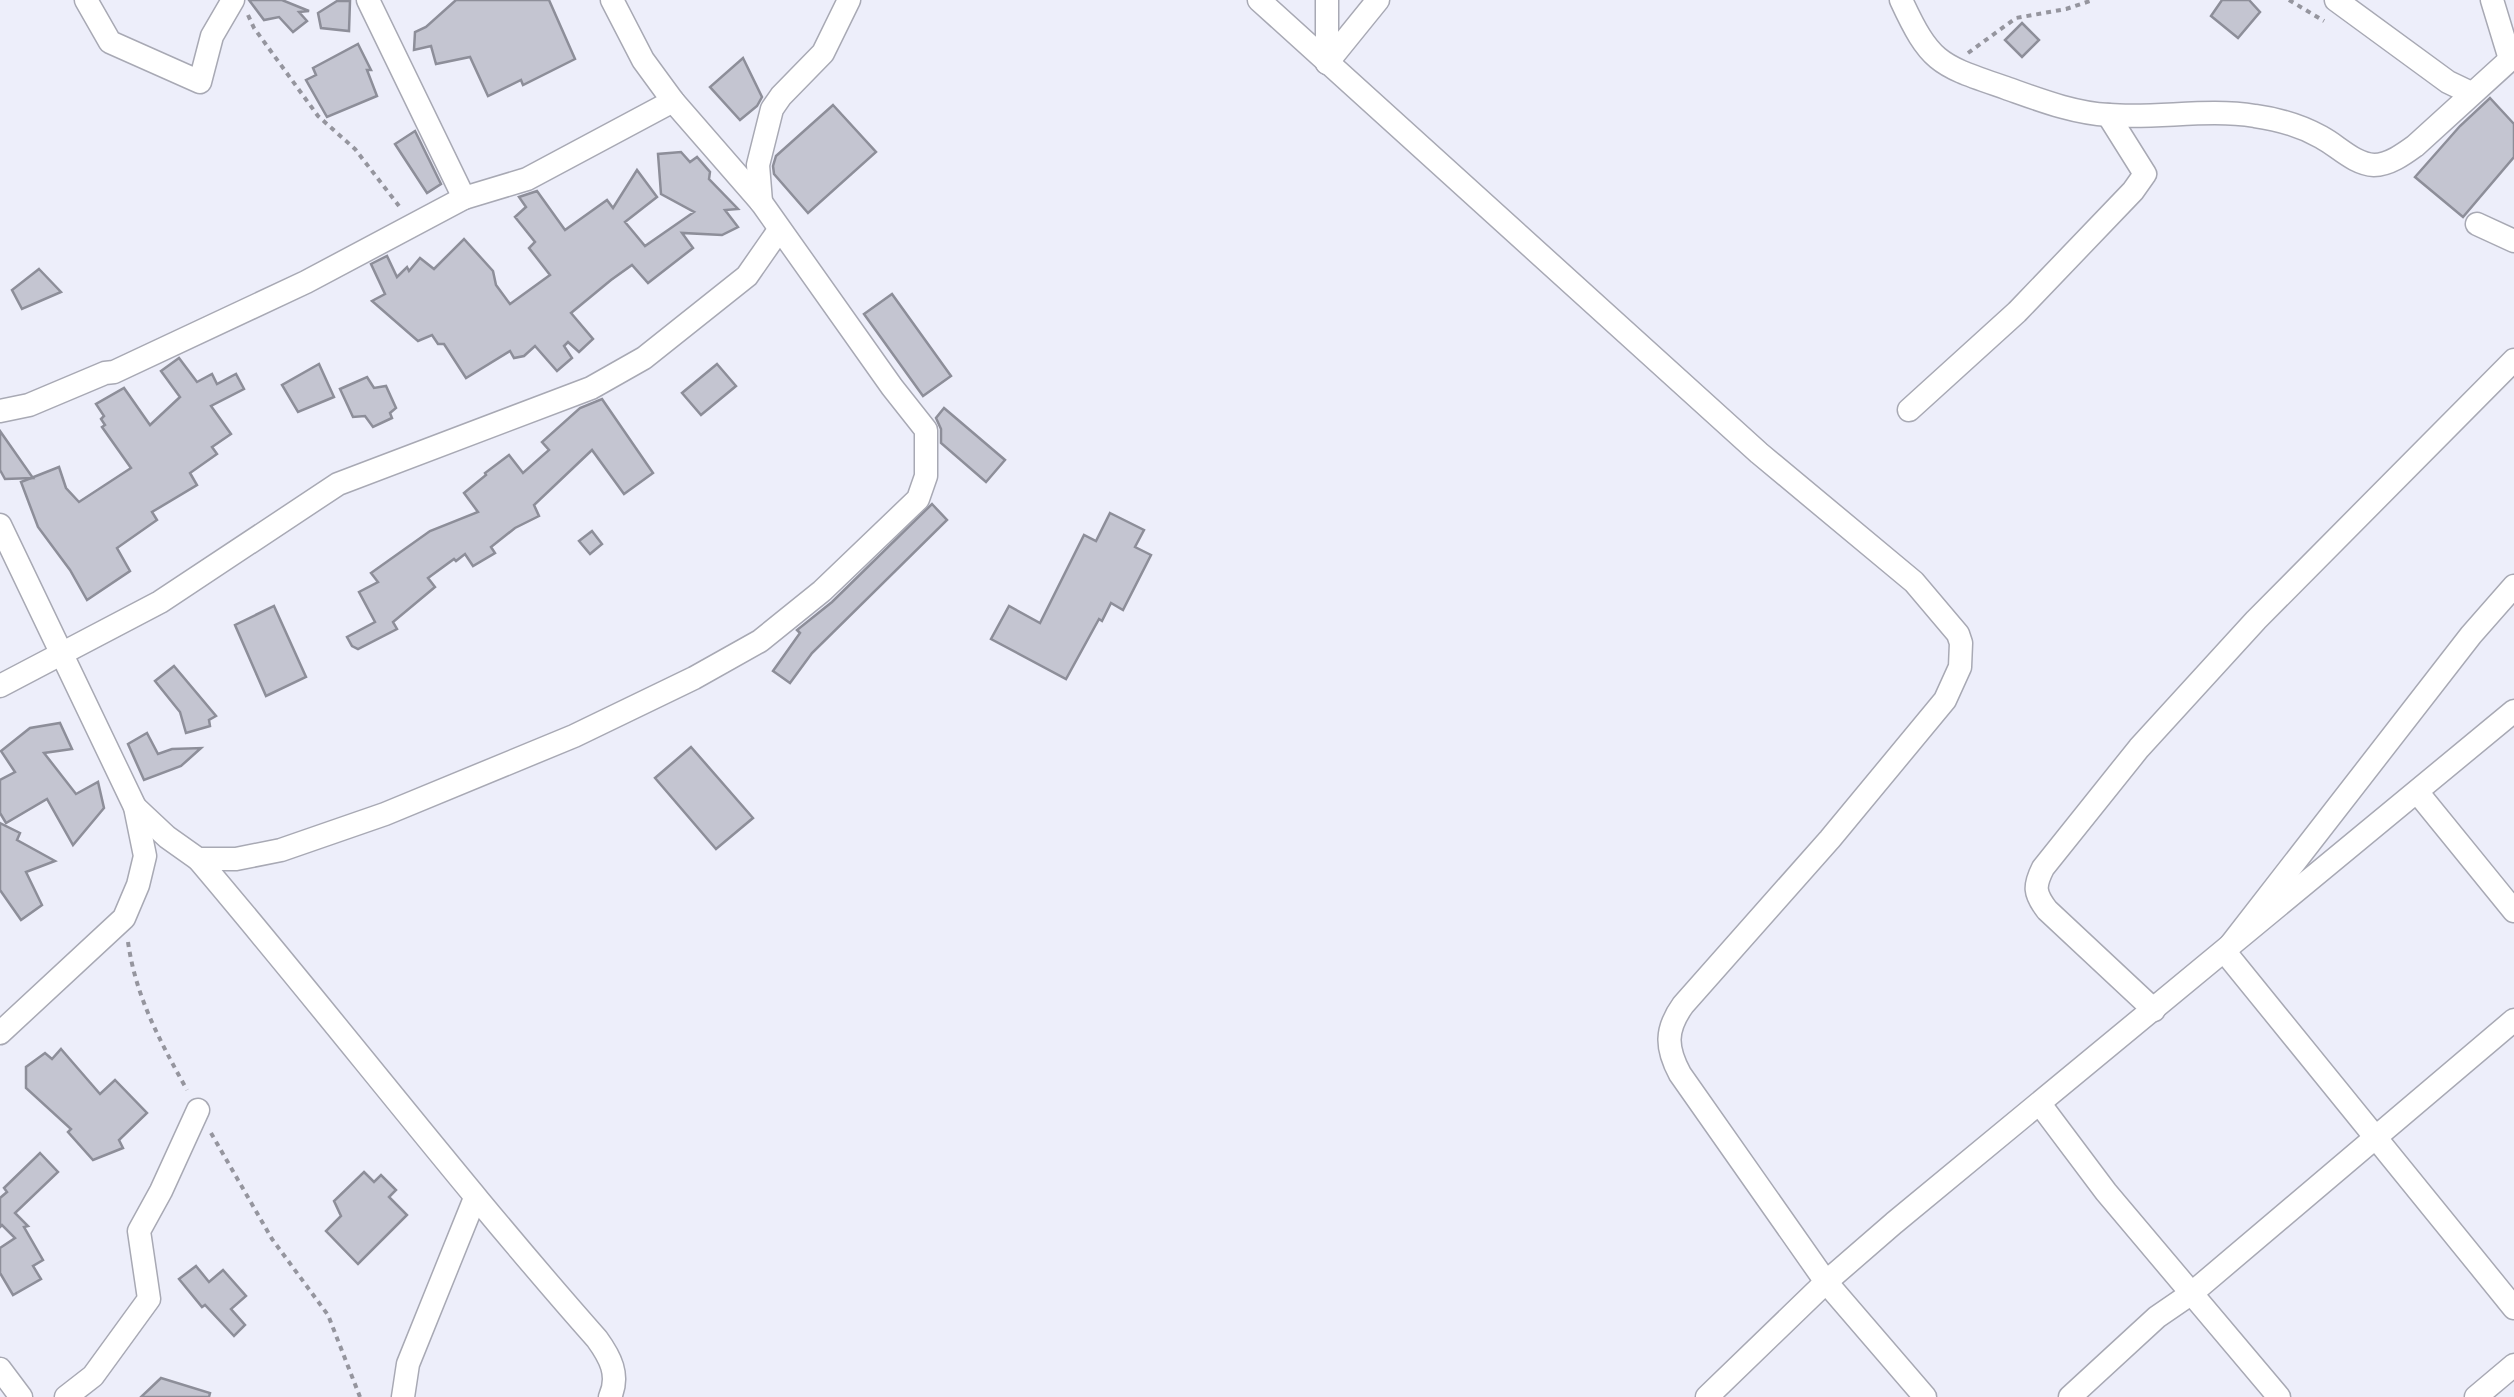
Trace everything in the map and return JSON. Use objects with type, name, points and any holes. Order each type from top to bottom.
[{"type":"street","points":[[86,0],[110,42],[200,82],[212,36],[240,2]]},
{"type":"street","points":[[368,0],[464,198]]},
{"type":"street","points":[[198,860],[236,859],[282,850],[385,814],[574,736],[694,678],[776,628],[822,591],[918,499],[926,476],[926,430],[761,202],[672,101],[643,60],[612,0]]},
{"type":"street","points":[[761,202],[758,165],[772,109],[824,53],[849,0]]},
{"type":"street","points":[[1258,0],[1759,453],[1914,582],[1958,634],[1960,667],[1944,700],[1830,839],[1694,992],[1670,1027],[1668,1043],[1680,1074],[1826,1282],[1924,1397]]},
{"type":"street","points":[[1327,0],[1327,63]]},
{"type":"street","points":[[1327,63],[1378,0]]},
{"type":"street","points":[[1901,0],[1918,37],[1932,56],[1948,68],[2047,104],[2108,115],[2252,115],[2292,124],[2322,137],[2359,162],[2377,165],[2416,146],[2507,62]]},
{"type":"street","points":[[2336,0],[2448,82],[2471,94]]},
{"type":"street","points":[[2492,0],[2514,89]]},
{"type":"street","points":[[0,411],[30,405],[114,372],[306,282],[464,198],[527,179],[672,101]]},
{"type":"street","points":[[1910,410],[2017,312],[2133,192],[2144,174],[2108,115]]},
{"type":"street","points":[[2476,224],[2514,242]]},
{"type":"street","points":[[0,686],[160,602],[338,484],[591,388],[644,358],[747,276],[779,230]]},
{"type":"street","points":[[2154,1010],[2046,910],[2037,897],[2035,885],[2043,868],[2140,748],[2256,620],[2514,360]]},
{"type":"street","points":[[0,526],[135,807],[145,856],[124,918],[0,1033]]},
{"type":"street","points":[[2225,952],[2471,634],[2514,586]]},
{"type":"street","points":[[1708,1397],[1826,1282],[2514,710]]},
{"type":"street","points":[[2418,793],[2514,911]]},
{"type":"street","points":[[135,807],[198,860],[610,1356],[615,1375],[610,1397]]},
{"type":"street","points":[[2225,952],[2514,1308]]},
{"type":"street","points":[[2070,1397],[2157,1317],[2192,1293],[2514,1020]]},
{"type":"street","points":[[2040,1104],[2106,1192],[2279,1397]]},
{"type":"street","points":[[66,1397],[93,1376],[148,1299],[139,1231],[162,1191],[198,1110]]},
{"type":"street","points":[[402,1397],[408,1364],[476,1198]]},
{"type":"street","points":[[2476,1397],[2514,1365]]},
{"type":"street","points":[[0,1369],[21,1397]]},
{"type":"path","points":[[1948,68],[2016,18],[2093,0]]},
{"type":"path","points":[[240,2],[254,28],[318,116],[355,149],[413,224]]},
{"type":"path","points":[[124,918],[132,971],[145,1012],[272,1238],[337,1332],[360,1397]]},
{"type":"building","points":[[249,0],[282,0],[309,11],[299,12],[307,21],[293,32],[279,17],[264,20]]},
{"type":"building","points":[[456,0],[549,0],[575,59],[523,85],[521,80],[488,96],[470,57],[436,64],[431,46],[414,50],[415,32]]},
{"type":"building","points":[[2222,0],[2249,0],[2260,12],[2238,38],[2211,16]]},
{"type":"building","points":[[337,1],[350,1],[349,31],[321,28],[318,13]]},
{"type":"building","points":[[2022,23],[2039,40],[2022,57],[2005,40]]},
{"type":"building","points":[[358,44],[371,70],[367,70],[377,96],[327,117],[306,80],[316,75],[313,68]]},
{"type":"building","points":[[743,58],[762,97],[740,120],[710,87]]},
{"type":"building","points":[[2490,98],[2514,124],[2514,157],[2463,217],[2415,177]]},
{"type":"building","points":[[833,105],[876,152],[808,213],[774,174],[773,166],[776,156]]},
{"type":"building","points":[[415,131],[441,184],[427,193],[395,144]]},
{"type":"building","points":[[681,152],[690,162],[697,157],[710,172],[709,179],[738,209],[725,210],[738,227],[722,235],[682,233],[693,248],[648,283],[632,265],[611,280],[571,313],[593,339],[579,352],[568,342],[564,346],[572,358],[557,371],[535,346],[524,356],[514,358],[510,351],[466,378],[444,344],[438,344],[432,335],[418,341],[372,301],[385,294],[371,264],[387,256],[397,277],[407,267],[409,271],[420,258],[434,269],[464,239],[493,271],[496,285],[510,304],[550,275],[529,248],[535,242],[515,217],[526,207],[519,197],[537,191],[565,230],[607,200],[613,208],[637,170],[657,197],[625,222],[645,246],[694,212],[661,194],[658,154]]},
{"type":"building","points":[[39,269],[61,292],[22,309],[12,290]]},
{"type":"building","points":[[892,294],[951,376],[923,396],[864,314]]},
{"type":"building","points":[[179,358],[197,382],[212,374],[217,384],[236,374],[244,389],[211,406],[231,434],[212,447],[217,454],[190,473],[197,485],[152,512],[157,520],[117,548],[130,571],[87,600],[38,527],[21,482],[59,467],[66,488],[79,502],[131,468],[102,427],[104,416],[96,404],[124,388],[150,425],[180,397],[161,371]]},
{"type":"building","points":[[319,364],[334,397],[298,412],[282,385]]},
{"type":"building","points":[[717,364],[736,386],[701,415],[682,393]]},
{"type":"building","points":[[367,377],[374,388],[386,386],[396,408],[390,413],[392,418],[373,427],[365,416],[353,417],[340,389]]},
{"type":"building","points":[[602,399],[653,473],[624,494],[592,450],[534,505],[539,516],[491,547],[495,553],[473,566],[465,554],[454,559],[428,578],[435,587],[393,622],[397,629],[358,649],[352,646],[347,637],[375,622],[359,592],[378,582],[371,573],[430,531],[478,512],[464,493],[485,473],[509,455],[523,473],[549,450],[542,442],[580,408]]},
{"type":"building","points":[[944,408],[1005,460],[986,482],[941,443],[936,418]]},
{"type":"building","points":[[0,431],[33,478],[5,479],[0,470]]},
{"type":"building","points":[[932,504],[947,520],[812,653],[790,683],[773,671],[800,633],[797,630],[832,602]]},
{"type":"building","points":[[1110,513],[1144,530],[1135,547],[1151,555],[1123,610],[1111,603],[1066,679],[991,639],[1009,606],[1040,623],[1084,535],[1096,541]]},
{"type":"building","points":[[592,531],[602,544],[590,554],[579,541]]},
{"type":"building","points":[[274,606],[306,677],[266,696],[235,625]]},
{"type":"building","points":[[174,666],[216,716],[209,720],[210,726],[186,733],[180,712],[155,681]]},
{"type":"building","points":[[60,723],[72,749],[44,753],[76,794],[98,782],[104,808],[73,845],[47,799],[6,823],[0,813],[0,780],[15,772],[1,751],[30,728]]},
{"type":"building","points":[[147,733],[158,754],[172,749],[201,748],[181,766],[144,780],[128,744]]},
{"type":"building","points":[[691,747],[753,818],[716,849],[655,778]]},
{"type":"building","points":[[0,823],[20,833],[17,840],[55,861],[26,872],[42,905],[21,920],[0,890]]},
{"type":"building","points":[[61,1049],[100,1094],[115,1080],[147,1113],[119,1140],[123,1148],[93,1160],[68,1132],[71,1129],[26,1088],[26,1067],[45,1053],[52,1059]]},
{"type":"building","points":[[40,1153],[58,1172],[15,1213],[28,1226],[24,1227],[43,1260],[33,1266],[41,1279],[13,1295],[0,1273],[0,1248],[15,1238],[0,1227],[0,1198],[7,1192],[4,1188]]},
{"type":"building","points":[[364,1172],[374,1182],[381,1175],[396,1190],[389,1197],[407,1215],[358,1264],[326,1231],[341,1216],[334,1201]]},
{"type":"building","points":[[196,1266],[209,1282],[223,1270],[246,1296],[231,1309],[245,1325],[234,1336],[179,1279]]},
{"type":"building","points":[[161,1378],[210,1393],[209,1397],[141,1397]]}]
